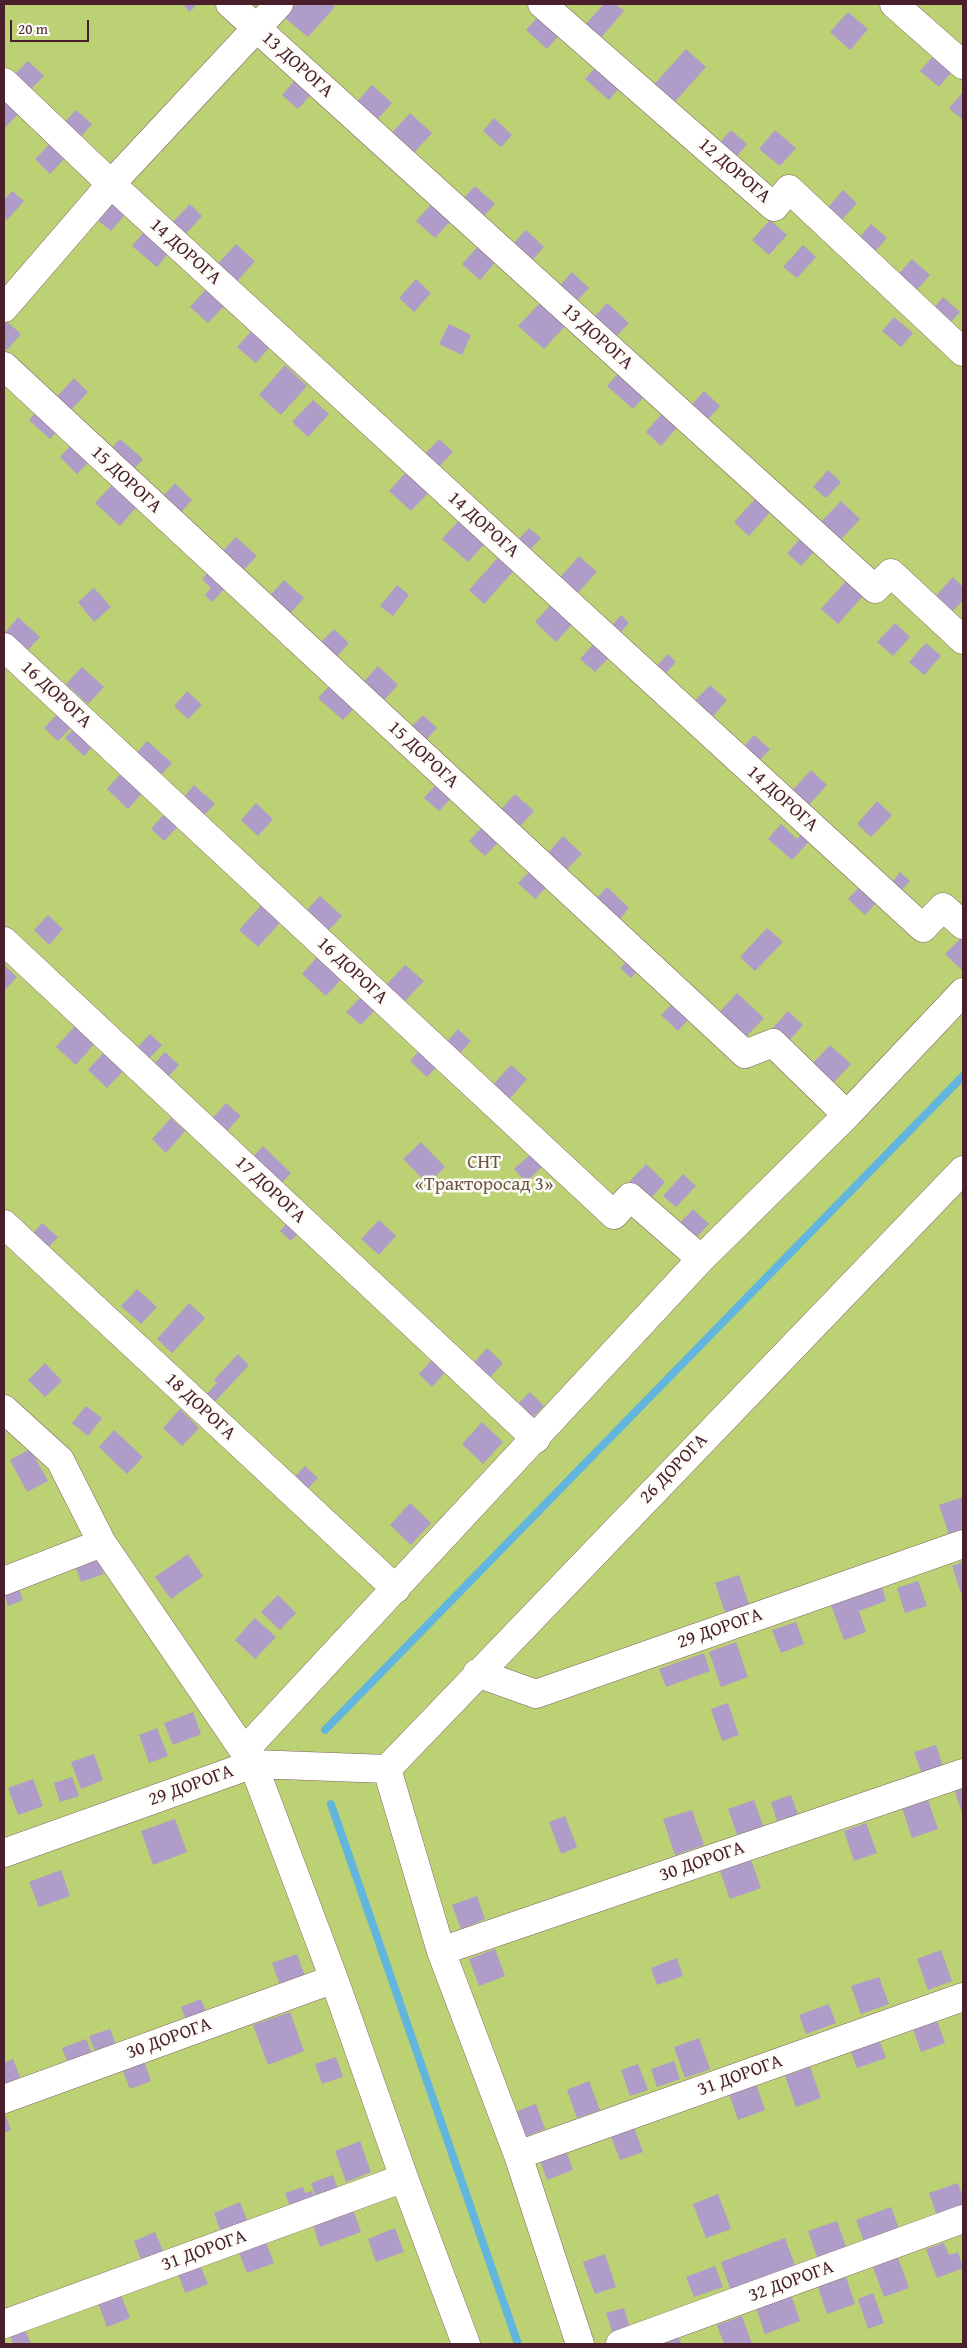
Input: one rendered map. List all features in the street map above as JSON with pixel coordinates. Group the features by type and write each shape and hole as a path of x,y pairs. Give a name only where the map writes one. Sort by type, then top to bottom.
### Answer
{"street":[{"name":"13 ДОРОГА","path":"230,4 875,589 891,573 963,640"},
{"path":"4,308 111,184 279,4"},
{"name":"12 ДОРОГА","path":"542,4 774,207 788,189 963,352"},
{"path":"894,4 963,65"},
{"name":"14 ДОРОГА","path":"4,82 111,184 924,928 943,907 963,925"},
{"name":"15 ДОРОГА","path":"4,366 745,1054 773,1043 847,1115"},
{"name":"16 ДОРОГА","path":"4,647 614,1215 630,1197 701,1259"},
{"name":"17 ДОРОГА","path":"4,941 536,1439"},
{"path":"248,1757 396,1589 701,1259 847,1115 963,992"},
{"name":"26 ДОРОГА","path":"387,1769 477,1673 963,1170"},
{"name":"18 ДОРОГА","path":"4,1224 396,1589"},
{"path":"4,1410 60,1460 102,1543 248,1757 334,1978 404,2178 466,2344"},
{"path":"4,1581 102,1543"},
{"name":"29 ДОРОГА","path":"477,1673 536,1694 963,1544"},
{"name":"29 ДОРОГА","path":"4,1853 248,1757 387,1769"},
{"path":"387,1769 441,1951 518,2155 580,2344"},
{"name":"30 ДОРОГА","path":"441,1951 963,1773"},
{"name":"30 ДОРОГА","path":"4,2099 334,1978"},
{"name":"31 ДОРОГА","path":"518,2155 963,1997"},
{"name":"31 ДОРОГА","path":"4,2324 404,2178"},
{"name":"32 ДОРОГА","path":"620,2344 963,2219"}],"green space":[{"name":"СНТ «Тракторосад 3»","path":"4,4 963,4 963,2344 4,2344"}],"building":[{"path":"182,4 197,4 190,12"},
{"path":"296,4 331,4 335,7 308,37 284,17"},
{"path":"604,4 616,4 624,11 599,40 584,26"},
{"path":"543,11 564,30 547,49 526,30"},
{"path":"848,12 868,29 850,50 830,32"},
{"path":"686,49 706,67 672,105 652,87"},
{"path":"936,53 955,68 939,87 920,71"},
{"path":"28,61 44,76 27,93 11,78"},
{"path":"601,61 625,81 609,100 585,79"},
{"path":"299,76 315,90 298,109 282,95"},
{"path":"372,85 392,103 375,122 355,104"},
{"path":"963,92 963,120 949,108"},
{"path":"4,101 18,114 4,129"},
{"path":"76,110 92,124 78,140 62,125"},
{"path":"410,113 432,133 412,155 390,135"},
{"path":"494,118 512,135 501,147 483,131"},
{"path":"731,130 747,144 733,161 716,147"},
{"path":"775,130 796,148 780,166 759,149"},
{"path":"51,143 66,157 50,174 35,159"},
{"path":"475,186 495,204 480,220 460,202"},
{"path":"843,190 857,203 839,223 825,211"},
{"path":"12,191 24,201 7,220 4,218 4,200"},
{"path":"115,195 130,209 111,231 95,218"},
{"path":"436,199 455,216 435,238 416,221"},
{"path":"190,204 202,216 184,236 171,224"},
{"path":"770,220 787,235 769,255 752,240"},
{"path":"871,224 887,238 872,255 856,241"},
{"path":"147,228 172,249 157,267 132,246"},
{"path":"526,230 544,247 530,263 511,246"},
{"path":"481,243 498,259 480,280 462,264"},
{"path":"236,244 255,261 233,286 214,268"},
{"path":"803,245 816,257 797,278 783,267"},
{"path":"912,259 930,275 915,292 897,276"},
{"path":"572,272 589,288 575,303 558,288"},
{"path":"416,279 431,293 414,312 399,298"},
{"path":"207,288 226,304 208,323 190,307"},
{"path":"943,297 960,312 947,326 931,311"},
{"path":"541,302 566,325 544,349 518,326"},
{"path":"607,303 629,323 610,343 588,324"},
{"path":"894,317 913,333 901,347 882,331"},
{"path":"6,321 21,334 7,350 4,348 4,324"},
{"path":"449,324 471,335 462,355 439,344"},
{"path":"256,326 274,342 256,363 237,347"},
{"path":"285,365 307,386 281,415 259,395"},
{"path":"623,368 649,391 633,409 607,386"},
{"path":"74,378 88,392 69,412 55,399"},
{"path":"704,391 720,406 703,425 686,411"},
{"path":"313,400 329,414 308,437 292,422"},
{"path":"40,408 60,428 50,439 29,420"},
{"path":"665,410 680,424 661,446 646,432"},
{"path":"120,439 143,459 130,473 108,452"},
{"path":"439,439 453,452 436,470 422,457"},
{"path":"75,441 93,458 77,474 60,457"},
{"path":"408,470 431,490 411,511 389,491"},
{"path":"828,470 841,482 826,498 813,487"},
{"path":"115,482 139,504 120,526 95,503"},
{"path":"175,483 192,500 174,520 157,503"},
{"path":"757,497 772,510 749,536 734,522"},
{"path":"841,501 860,519 836,545 816,527"},
{"path":"462,517 488,540 468,562 442,539"},
{"path":"529,528 541,538 529,551 517,541"},
{"path":"236,537 257,556 239,575 218,556"},
{"path":"802,537 816,549 801,566 787,553"},
{"path":"503,552 518,566 484,604 469,590"},
{"path":"579,556 597,572 573,598 556,582"},
{"path":"211,569 228,585 212,602 205,595 211,588 202,579"},
{"path":"953,577 963,587 963,600 950,614 933,599"},
{"path":"284,580 304,598 286,618 266,600"},
{"path":"847,580 864,595 838,624 821,609"},
{"path":"397,585 409,595 393,616 380,606"},
{"path":"94,588 111,607 94,622 78,602"},
{"path":"555,600 576,620 556,642 535,622"},
{"path":"621,615 629,623 617,636 609,629"},
{"path":"18,617 40,637 25,653 4,634"},
{"path":"895,623 910,637 893,656 877,642"},
{"path":"334,629 349,643 334,660 318,645"},
{"path":"596,641 611,655 595,672 580,659"},
{"path":"926,643 941,656 924,675 909,662"},
{"path":"668,654 676,662 662,677 654,669"},
{"path":"378,666 398,685 379,705 359,687"},
{"path":"82,667 104,687 88,704 66,684"},
{"path":"333,682 357,705 343,720 318,698"},
{"path":"710,685 727,700 708,722 690,706"},
{"path":"187,691 202,705 188,719 174,706"},
{"path":"60,711 74,724 58,741 44,728"},
{"path":"423,715 437,728 422,744 408,730"},
{"path":"78,724 97,741 84,756 65,738"},
{"path":"754,735 770,749 755,766 739,752"},
{"path":"147,741 172,763 158,778 134,756"},
{"path":"124,770 145,790 128,809 107,789"},
{"path":"811,770 827,785 807,807 791,792"},
{"path":"439,781 454,795 439,811 424,798"},
{"path":"194,785 215,804 202,817 182,799"},
{"path":"515,794 534,811 515,832 496,815"},
{"path":"877,801 892,815 871,837 857,824"},
{"path":"256,803 273,819 258,836 241,820"},
{"path":"167,811 181,823 164,841 151,829"},
{"path":"487,822 503,837 485,856 469,841"},
{"path":"781,824 797,839 804,831 812,838 792,860 768,839"},
{"path":"563,836 582,854 563,873 545,856"},
{"path":"534,867 551,882 535,899 518,883"},
{"path":"900,872 910,881 899,893 890,885"},
{"path":"864,882 881,897 865,915 848,899"},
{"path":"607,887 629,908 618,921 595,900"},
{"path":"320,896 342,916 327,932 305,912"},
{"path":"266,900 285,917 258,947 239,930"},
{"path":"48,915 63,929 49,945 34,930"},
{"path":"767,928 783,942 755,971 740,957"},
{"path":"963,936 963,971 945,954"},
{"path":"321,953 345,975 326,996 302,974"},
{"path":"631,957 641,966 631,978 620,968"},
{"path":"4,965 17,977 4,991"},
{"path":"405,965 424,981 402,1004 384,987"},
{"path":"737,993 764,1018 741,1042 715,1017"},
{"path":"364,994 378,1007 361,1025 346,1012"},
{"path":"677,999 693,1014 678,1031 661,1015"},
{"path":"788,1011 803,1025 786,1044 771,1030"},
{"path":"76,1025 95,1043 76,1065 56,1047"},
{"path":"458,1029 471,1041 457,1057 444,1045"},
{"path":"150,1034 162,1045 145,1063 133,1052"},
{"path":"830,1045 851,1064 833,1083 812,1064"},
{"path":"422,1048 439,1064 427,1077 410,1061"},
{"path":"107,1049 127,1067 107,1088 88,1070"},
{"path":"165,1052 179,1065 168,1077 154,1064"},
{"path":"511,1065 527,1079 504,1105 488,1090"},
{"path":"226,1103 241,1116 225,1133 211,1120"},
{"path":"171,1118 185,1131 166,1153 152,1139"},
{"path":"421,1142 445,1167 428,1184 403,1159"},
{"path":"263,1146 291,1173 278,1187 249,1161"},
{"path":"533,1152 545,1164 526,1182 514,1169"},
{"path":"646,1164 665,1182 649,1200 629,1182"},
{"path":"683,1174 696,1186 676,1207 663,1196"},
{"path":"693,1209 709,1224 692,1242 676,1227"},
{"path":"290,1220 301,1230 291,1241 280,1231"},
{"path":"379,1220 396,1236 379,1255 361,1239"},
{"path":"42,1223 58,1237 44,1252 29,1238"},
{"path":"137,1289 157,1307 141,1324 121,1306"},
{"path":"189,1303 205,1318 172,1353 157,1339"},
{"path":"487,1348 503,1363 485,1383 469,1368"},
{"path":"238,1354 249,1365 210,1407 202,1399 217,1383 214,1380"},
{"path":"436,1356 449,1368 432,1387 419,1374"},
{"path":"45,1363 62,1381 45,1397 28,1380"},
{"path":"530,1392 544,1406 528,1422 514,1408"},
{"path":"86,1406 102,1418 88,1436 72,1423"},
{"path":"180,1409 199,1428 182,1446 163,1428"},
{"path":"482,1422 503,1442 483,1464 462,1444"},
{"path":"114,1430 143,1457 127,1474 99,1447"},
{"path":"30,1449 48,1481 27,1492 10,1460"},
{"path":"305,1466 318,1478 303,1494 290,1482"},
{"path":"963,1497 963,1539 952,1543 939,1505"},
{"path":"410,1503 431,1523 411,1545 390,1525"},
{"path":"188,1554 203,1576 171,1599 155,1577"},
{"path":"97,1556 104,1574 81,1582 75,1565"},
{"path":"963,1562 963,1592 961,1593 952,1566"},
{"path":"739,1575 750,1607 726,1615 715,1583"},
{"path":"918,1581 927,1606 905,1613 897,1588"},
{"path":"18,1586 23,1600 8,1606 4,1591"},
{"path":"882,1587 886,1601 859,1611 866,1632 844,1640 831,1605"},
{"path":"278,1595 296,1613 280,1630 261,1612"},
{"path":"255,1618 276,1637 255,1659 235,1640"},
{"path":"796,1622 804,1644 781,1653 772,1630"},
{"path":"736,1642 748,1677 721,1687 709,1652"},
{"path":"704,1653 710,1671 666,1687 659,1669"},
{"path":"728,1703 739,1735 722,1741 711,1709"},
{"path":"193,1712 201,1734 173,1745 164,1723"},
{"path":"157,1728 168,1756 149,1763 139,1735"},
{"path":"936,1745 943,1767 922,1774 914,1752"},
{"path":"94,1754 103,1780 81,1789 71,1762"},
{"path":"72,1777 79,1796 60,1802 54,1783"},
{"path":"33,1779 43,1806 18,1815 8,1788"},
{"path":"963,1786 963,1816 954,1789"},
{"path":"791,1795 798,1814 777,1821 771,1802"},
{"path":"754,1800 764,1828 738,1837 728,1809"},
{"path":"928,1800 938,1829 912,1838 902,1808"},
{"path":"692,1810 704,1845 675,1855 663,1819"},
{"path":"565,1816 577,1847 561,1854 549,1822"},
{"path":"175,1819 187,1852 153,1865 141,1831"},
{"path":"866,1823 877,1853 854,1861 844,1831"},
{"path":"751,1860 761,1888 730,1899 720,1871"},
{"path":"61,1870 70,1896 39,1907 29,1882"},
{"path":"477,1896 485,1919 461,1929 452,1905"},
{"path":"495,1949 505,1976 479,1986 469,1959"},
{"path":"941,1950 952,1981 928,1990 917,1959"},
{"path":"297,1954 307,1982 282,1991 272,1963"},
{"path":"677,1958 683,1976 657,1985 651,1968"},
{"path":"879,1977 889,2004 861,2014 851,1986"},
{"path":"201,1999 209,2019 188,2026 181,2007"},
{"path":"829,2004 836,2023 806,2034 799,2015"},
{"path":"290,2012 304,2051 268,2065 253,2025"},
{"path":"936,2018 945,2043 921,2052 912,2026"},
{"path":"110,2029 117,2048 97,2056 89,2036"},
{"path":"877,2034 886,2058 857,2068 848,2044"},
{"path":"699,2038 710,2069 685,2078 674,2047"},
{"path":"86,2039 93,2057 69,2066 62,2048"},
{"path":"336,2057 343,2077 322,2084 315,2064"},
{"path":"143,2058 151,2081 130,2089 121,2066"},
{"path":"13,2059 21,2080 4,2086 4,2063"},
{"path":"674,2061 680,2079 657,2087 651,2069"},
{"path":"638,2064 648,2090 630,2096 621,2070"},
{"path":"810,2067 821,2098 796,2107 785,2076"},
{"path":"589,2081 600,2110 577,2118 567,2090"},
{"path":"755,2081 765,2110 738,2120 728,2091"},
{"path":"536,2104 545,2129 521,2138 512,2113"},
{"path":"4,2112 11,2130 4,2133"},
{"path":"633,2125 643,2152 620,2160 610,2134"},
{"path":"360,2141 371,2172 346,2182 335,2151"},
{"path":"565,2148 573,2170 547,2180 539,2157"},
{"path":"333,2175 339,2192 317,2201 311,2183"},
{"path":"958,2183 963,2198 963,2207 937,2216 929,2193"},
{"path":"303,2187 305,2193 312,2191 316,2203 292,2212 285,2193"},
{"path":"718,2194 731,2229 706,2238 693,2204"},
{"path":"240,2202 249,2225 222,2235 214,2213"},
{"path":"352,2207 361,2232 320,2247 312,2222"},
{"path":"891,2207 899,2229 864,2241 856,2220"},
{"path":"837,2221 848,2252 819,2262 808,2231"},
{"path":"395,2228 404,2252 376,2262 368,2239"},
{"path":"155,2232 165,2256 143,2265 134,2241"},
{"path":"785,2238 796,2268 731,2291 721,2262"},
{"path":"265,2240 274,2263 247,2273 238,2250"},
{"path":"944,2243 949,2255 958,2252 963,2268 937,2278 926,2249"},
{"path":"605,2254 616,2287 595,2294 583,2262"},
{"path":"898,2258 909,2288 884,2297 873,2267"},
{"path":"199,2263 208,2284 185,2293 177,2271"},
{"path":"715,2266 723,2287 694,2297 686,2277"},
{"path":"846,2277 855,2304 827,2314 818,2287"},
{"path":"119,2290 130,2318 107,2327 96,2298"},
{"path":"873,2293 884,2323 868,2329 858,2299"},
{"path":"791,2295 800,2321 765,2334 756,2308"},
{"path":"624,2308 630,2328 613,2334 606,2313"},
{"path":"742,2316 752,2344 724,2344 717,2325"},
{"path":"24,2327 31,2344 13,2344 9,2332"},
{"path":"678,2337 681,2344 658,2344"}],"waterway":[{"path":"325,1730 963,1076"},
{"path":"331,1804 518,2344"}]}
